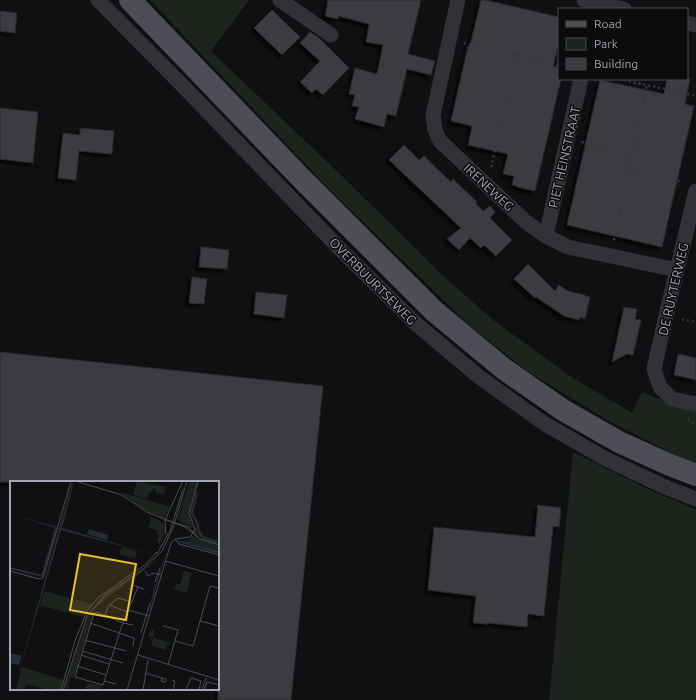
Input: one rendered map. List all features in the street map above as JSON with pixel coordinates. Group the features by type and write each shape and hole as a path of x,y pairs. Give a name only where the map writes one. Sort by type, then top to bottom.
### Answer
{"main road":[{"name":"OVERBUURTSEWEG","path":"130,0 302,179 434,311 504,369 564,410 619,442 696,475"}],"street":[{"name":"OVERBUURTSEWEG","path":"98,0 342,251 414,322 478,376 545,424 606,459 665,487 696,499"},
{"path":"280,0 331,34"},
{"name":"IRENEWEG","path":"458,0 433,115 435,130 440,142 487,184 526,222 546,236 568,247 677,270"},
{"path":"584,0 598,6 615,8"},
{"name":"PIET HEINSTRAAT","path":"546,236 581,80"},
{"name":"DE RUYTERWEG","path":"692,187 677,270 654,369 660,387 672,399 696,404"}],"path":[{"path":"449,40 517,54 558,65"},
{"path":"487,184 517,54"},
{"path":"623,80 696,96"},
{"path":"611,257 647,85"},
{"path":"567,138 632,155"},
{"path":"629,170 692,187"}],"green space":[{"path":"150,0 249,0 211,51 346,180 439,272 493,320 573,378 632,413 642,392 656,398 696,408 696,464 687,461 609,421 527,371 470,326 327,187"},
{"path":"573,452 652,491 696,509 696,700 549,700"}],"building":[{"path":"328,0 421,0 408,54 435,61 431,75 407,69 396,116 387,114 384,127 355,119 359,107 352,106 355,95 349,94 355,68 377,74 383,45 366,42 369,24 338,16 338,19 325,16"},
{"path":"481,0 558,17 558,46 553,66 558,67 558,80 561,80 535,191 512,185 514,176 503,174 508,154 468,145 472,126 451,121 468,46 470,46"},
{"path":"272,10 300,37 282,55 254,28"},
{"path":"0,11 17,13 15,33 0,31"},
{"path":"310,32 319,38 349,68 323,95 316,89 312,93 300,82 320,61 300,43"},
{"path":"690,79 685,104 694,106 662,247 567,225 600,80 664,94 667,80"},
{"path":"0,108 38,112 33,163 0,159"},
{"path":"80,128 114,131 112,154 79,151 76,180 58,178 63,133 80,135"},
{"path":"404,145 419,160 424,156 451,182 453,179 477,202 475,203 483,211 490,206 495,212 490,218 512,240 496,256 484,245 481,248 470,238 459,250 447,239 461,228 389,160"},
{"path":"201,247 229,250 227,269 199,267"},
{"path":"528,264 555,291 559,285 568,291 590,297 585,319 580,317 579,320 564,316 536,297 535,298 514,279"},
{"path":"192,277 207,279 204,304 189,303"},
{"path":"256,292 287,295 284,318 254,314"},
{"path":"624,307 637,309 635,319 641,320 633,355 627,354 612,362"},
{"path":"0,352 323,386 291,700 218,700 219,481 0,482"},
{"path":"678,354 696,358 696,380 674,375"},
{"path":"538,505 561,508 559,527 553,526 544,616 528,614 527,627 473,623 476,596 428,590 434,527 535,537"}]}
